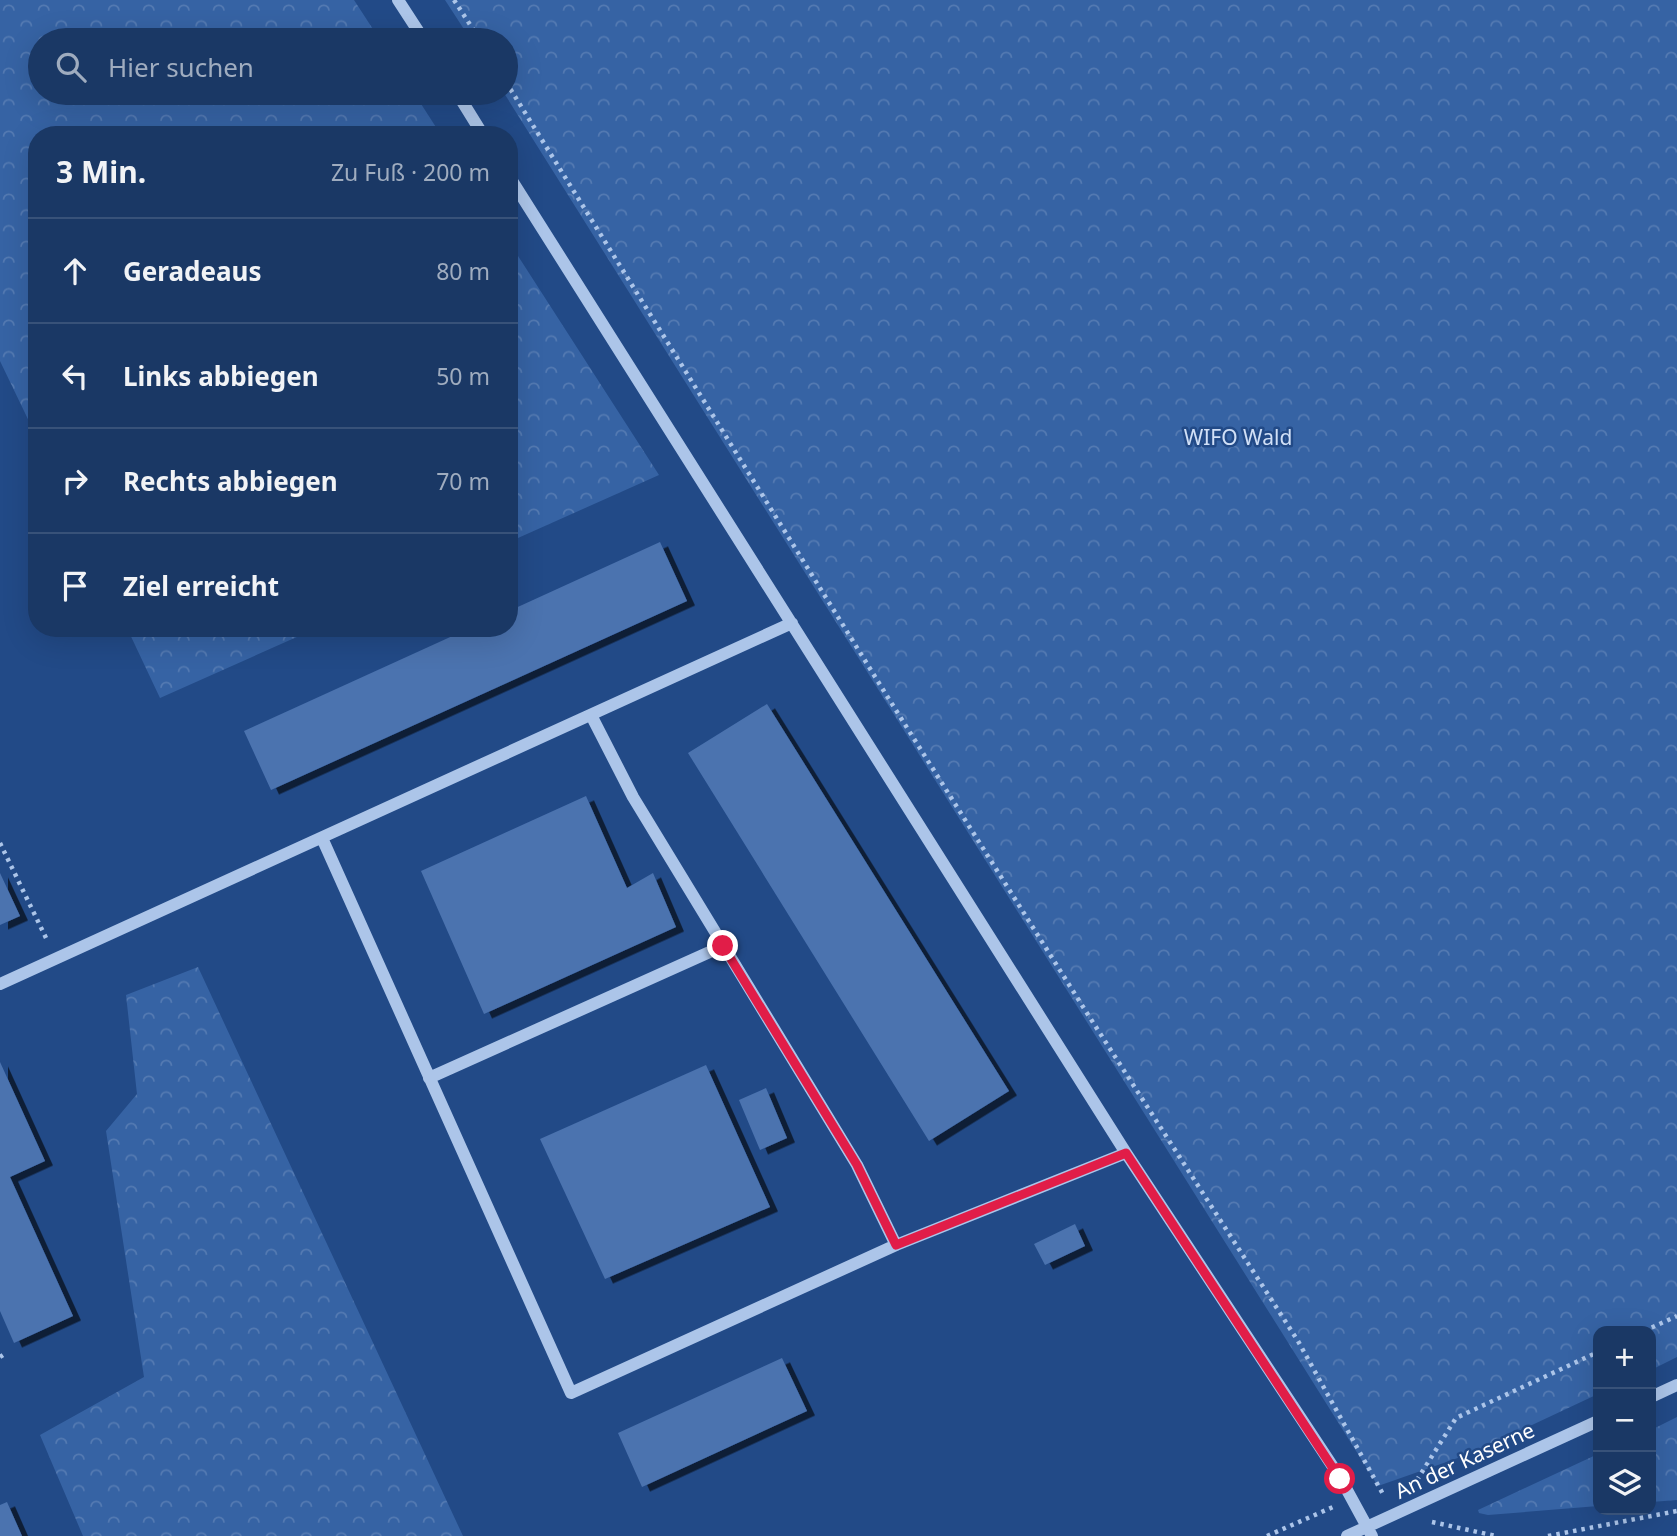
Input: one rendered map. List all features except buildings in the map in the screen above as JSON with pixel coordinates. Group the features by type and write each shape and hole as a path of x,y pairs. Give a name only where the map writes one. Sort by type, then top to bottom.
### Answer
{"street":[{"path":"398,0 416,28"},
{"path":"464,105 477,126"},
{"path":"518,190 1126,1153 1353,1498 1370,1532"},
{"path":"0,985 792,623"},
{"path":"591,715 633,797 857,1165 896,1245"},
{"path":"322,838 571,1393 896,1245 1126,1153"},
{"path":"429,1078 723,946"},
{"path":"1656,1395 1677,1385"},
{"name":"An der Kaserne","path":"1347,1536 1370,1532 1395,1514 1593,1424"}],"path":[{"path":"454,0 472,28"},
{"path":"518,101 894,708 1298,1341 1395,1514 1496,1536"},
{"path":"0,843 56,959"},
{"path":"1655,1326 1677,1316"},
{"path":"1416,1482 1456,1418 1593,1354"},
{"path":"1267,1536 1378,1486"},
{"path":"1549,1536 1677,1511"}],"green space":[{"path":"0,0 354,0 372,28 28,28 28,105 422,105 435,126 28,126 28,419 0,361"},
{"name":"WIFO Wald","path":"445,0 1677,0 1677,1357 1656,1368 1656,1326 1593,1326 1593,1396 1472,1453 1378,1486 512,105 518,105 518,28 463,28"},
{"path":"518,256 659,475 518,538"},
{"path":"131,637 297,637 160,698"},
{"path":"198,967 463,1536 83,1536 40,1435 144,1377 106,1131 137,1094 126,995"},
{"path":"1677,1417 1677,1500 1656,1502 1656,1428"},
{"path":"1593,1456 1593,1506 1488,1515 1479,1513 1478,1510"}],"route":[{"path":"723,946 857,1165 896,1245 1126,1153 1340,1479"}]}
